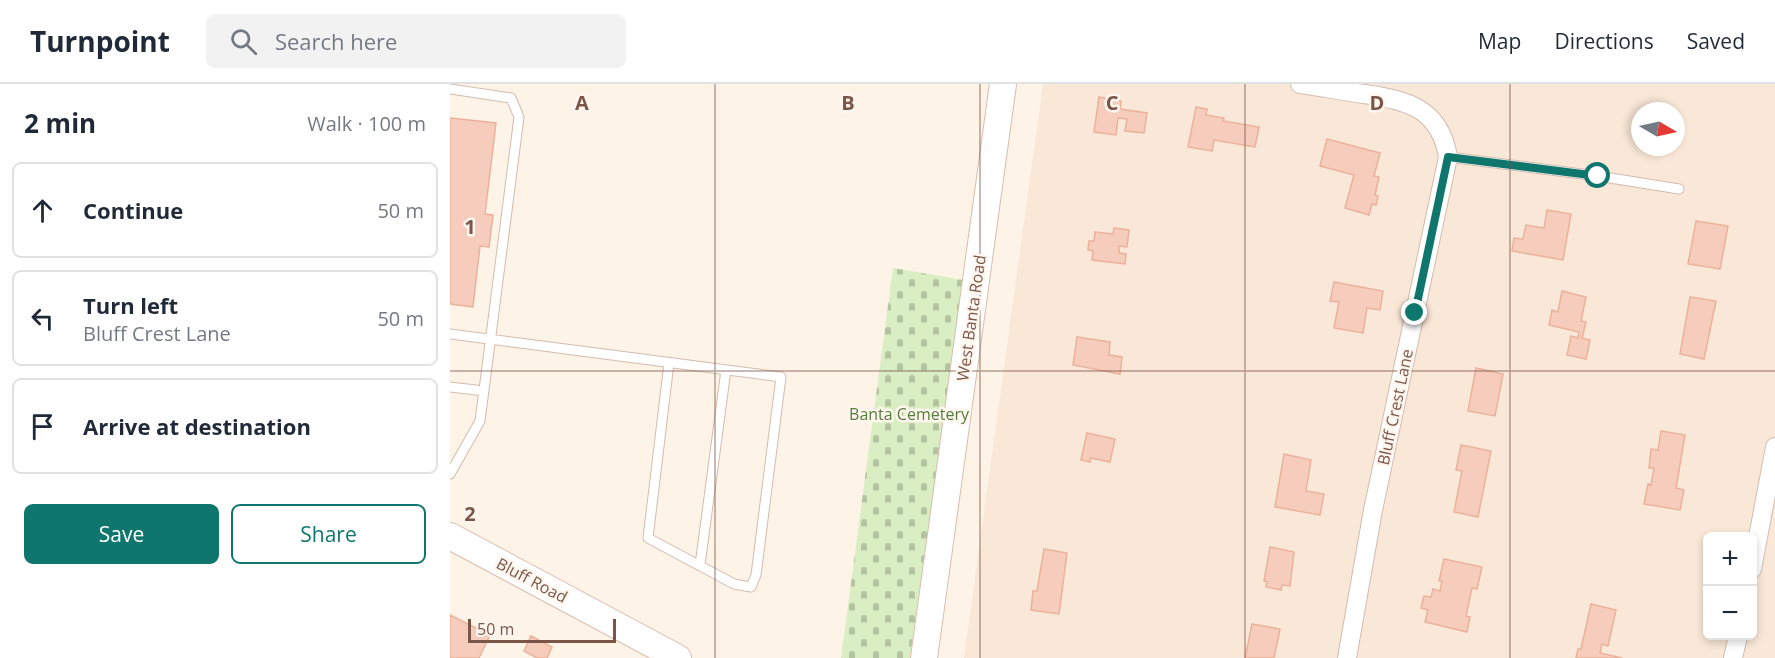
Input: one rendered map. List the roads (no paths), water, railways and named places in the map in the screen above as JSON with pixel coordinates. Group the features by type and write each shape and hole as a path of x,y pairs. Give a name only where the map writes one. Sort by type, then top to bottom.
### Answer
{"street":[{"name":"West Banta Road","path":"924,658 1004,84"},
{"path":"1300,84 1393,98 1412,104 1434,122 1443,139 1448,157"},
{"name":"Bluff Crest Lane","path":"1347,658 1373,510 1448,157"},
{"path":"1757,542 1775,447"},
{"name":"Bluff Road","path":"450,536 678,658"},
{"path":"1733,658 1737,640"}],"lane":[{"path":"450,89 511,98 519,117 480,421 450,474"},
{"path":"1448,157 1679,189"},
{"path":"450,334 726,370 781,378 756,575 751,587 735,584 648,538 669,363"},
{"path":"700,565 726,370"},
{"path":"450,387 484,391"}],"park label":[{"name":"Banta Cemetery","path":"909,414"}]}
